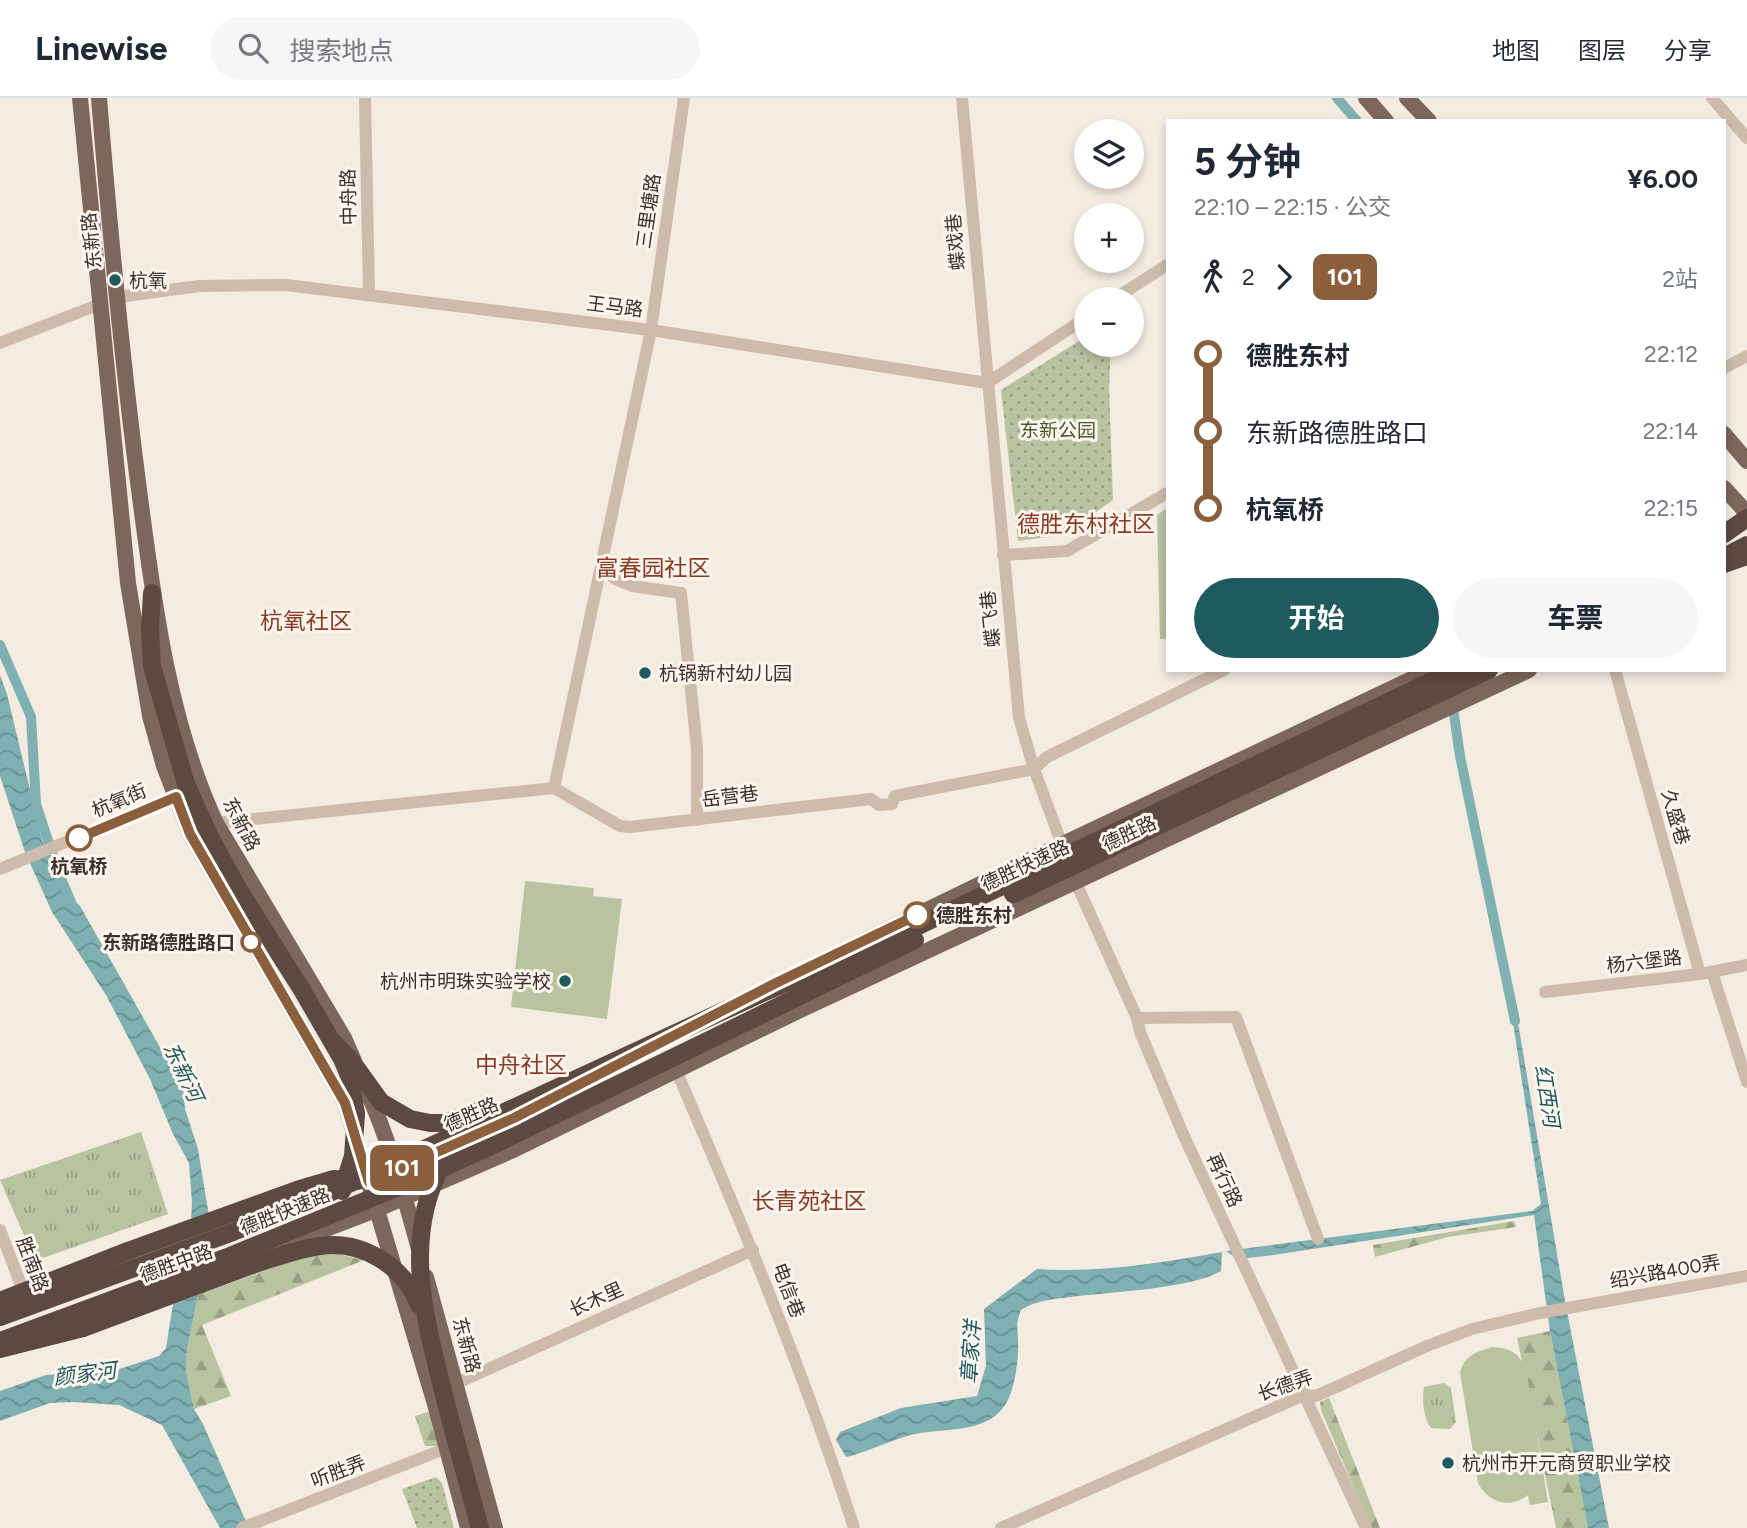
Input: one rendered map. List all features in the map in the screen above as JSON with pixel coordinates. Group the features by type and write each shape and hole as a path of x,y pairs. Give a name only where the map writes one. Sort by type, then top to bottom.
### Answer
{"highway":[{"path":"1726,532 1747,518"},
{"path":"1726,540 1747,530"},
{"path":"1726,556 1747,545"},
{"path":"1726,565 1747,556"},
{"path":"152,593 152,666 186,784 210,837 239,890 332,1041 350,1078 354,1093 356,1133 342,1192 329,1210 295,1238 252,1265"},
{"name":"德胜快速路","path":"0,1317 327,1194 758,995 910,930 1451,672"},
{"name":"德胜快速路","path":"0,1341 225,1258 456,1162 819,985 1485,672"},
{"path":"332,1041 350,1059 381,1102 411,1119 430,1123 455,1122 499,1102 510,1100 723,1001 758,995"},
{"path":"480,1528 427,1324 419,1268 421,1230 428,1197 441,1166 457,1146 510,1100"},
{"path":"0,1301 128,1251 298,1190 334,1179 369,1182"},
{"path":"0,1350 83,1328 252,1265 321,1246 354,1247 373,1254 402,1276 416,1298 427,1324"}],"main road":[{"name":"东新路","path":"80,98 128,583 150,716 190,834 345,1103 378,1209 468,1528"},
{"name":"东新路","path":"99,98 133,446 152,593 174,701 203,796 216,824 344,1038 380,1119 405,1196 495,1528"},
{"path":"1366,98 1384,119"},
{"path":"1407,98 1427,119"},
{"path":"1726,436 1747,461"},
{"path":"1726,491 1747,518"},
{"name":"德胜路","path":"396,1170 514,1118 778,982 1427,672"},
{"name":"德胜路","path":"405,1196 511,1151 1074,881 1525,672"},
{"name":"德胜中路","path":"0,1323 307,1209 396,1170"},
{"name":"德胜中路","path":"0,1350 203,1276 378,1209 405,1196"}],"street":[{"name":"中舟路","path":"365,98 369,294"},
{"name":"三里塘路","path":"554,788 651,330 684,98"},
{"name":"蝶戏巷","path":"962,98 986,383"},
{"path":"1712,98 1747,138"},
{"path":"1133,287 1166,266"},
{"name":"王马路","path":"118,297 199,286 263,283 651,330 986,383"},
{"path":"0,343 100,304"},
{"path":"986,383 1074,325"},
{"path":"1726,367 1747,356"},
{"name":"蝶飞巷","path":"986,383 1019,718 1034,769 1063,844"},
{"path":"1003,555 1067,551 1166,494"},
{"path":"601,566 615,579 632,586 681,593 697,749 697,820"},
{"name":"岳营巷","path":"554,788 620,826 697,820 871,799 879,806 892,804 895,796 1034,769 1047,757 1220,672"},
{"name":"久盛巷","path":"1616,672 1706,973 1747,1082"},
{"path":"216,824 554,788"},
{"name":"杭氧街","path":"0,869 176,797"},
{"name":"再行路","path":"1063,844 1074,881 1137,1018 1140,1032 1183,1135 1366,1528"},
{"name":"杨六堡路","path":"1545,992 1706,973 1747,965"},
{"path":"1137,1018 1236,1017 1318,1238"},
{"name":"电信巷","path":"676,1070 753,1250 811,1399 854,1528"},
{"name":"胜南路","path":"0,1230 31,1312"},
{"name":"长木里","path":"455,1384 753,1250"},
{"name":"绍兴路400弄","path":"1590,1305 1747,1276"},
{"name":"长德弄","path":"1001,1528 1304,1395 1316,1396 1427,1346 1472,1329 1540,1313 1590,1305"},
{"name":"听胜弄","path":"242,1528 447,1448"}],"green space":[{"name":"东新公园","path":"1074,344 1074,357 1110,357 1113,500 1063,535 1018,541 1001,390"},
{"path":"1166,509 1166,639 1160,639 1157,515"},
{"path":"525,881 594,888 593,896 622,899 607,1019 511,1007"},
{"path":"141,1132 168,1214 37,1260 0,1180"},
{"path":"1514,1221 1516,1227 1448,1237 1375,1257 1373,1245"},
{"path":"338,1254 364,1260 202,1325 231,1396 194,1409 186,1371 186,1355 198,1295 302,1257"},
{"path":"1550,1331 1588,1528 1556,1528 1517,1338"},
{"path":"1492,1347 1513,1352 1526,1369 1548,1502 1530,1505 1528,1495 1514,1502 1500,1502 1487,1495 1478,1483 1460,1372 1468,1358"},
{"path":"1444,1383 1451,1388 1456,1422 1450,1429 1431,1428 1424,1409 1424,1387"},
{"path":"1329,1398 1380,1528 1371,1528 1321,1410 1320,1402"},
{"path":"431,1411 440,1446 425,1446 415,1416"},
{"path":"436,1477 442,1483 454,1528 417,1528 402,1489"}],"water":[{"path":"0,675 42,840 59,885 80,906 183,1088 185,1109 198,1149 209,1216 191,1222 189,1163 173,1134 150,1079 106,995 52,912 25,852 0,776"},
{"path":"1515,1005 1565,1301 1609,1528 1588,1528 1550,1331 1534,1215 1266,1256 1237,1259 1226,1251 1532,1211 1541,1204 1511,1010"},
{"path":"1222,1252 1221,1271 1192,1282 1049,1300 1021,1310 1017,1323 1017,1365 1012,1389 1005,1405 995,1416 983,1423 907,1436 846,1457 836,1440 840,1432 901,1408 977,1396 986,1366 984,1309 1037,1269 1107,1268"},
{"name":"颜家河","path":"198,1295 186,1355 186,1371 194,1409 251,1528 220,1528 162,1425 119,1405 50,1403 0,1421 0,1391 46,1375 89,1372 104,1374 159,1356 166,1348 173,1304"}],"waterway":[{"name":"红西河","path":"1337,98 1355,119"},
{"name":"东新河","path":"0,645 31,717 36,804 71,902"},
{"name":"红西河","path":"1452,701 1460,756 1515,1021"}],"bus line":[{"name":"101","path":"79,838 176,797 190,834 345,1103 369,1182 514,1118 778,982 917,915"}],"place":[{"name":"杭氧","path":"115,280"},
{"name":"杭锅新村幼儿园","path":"645,673"},
{"name":"杭氧桥","path":"79,838"},
{"name":"德胜东村","path":"917,915"},
{"name":"东新路德胜路口","path":"251,942"},
{"name":"杭州市明珠实验学校","path":"565,981"},
{"name":"杭州市开元商贸职业学校","path":"1448,1463"}],"district":[{"name":"德胜东村社区","path":"1086,524"},
{"name":"富春园社区","path":"653,568"},
{"name":"杭氧社区","path":"306,621"},
{"name":"中舟社区","path":"521,1065"},
{"name":"长青苑社区","path":"809,1201"}],"water label":[{"name":"章家洋","path":"971,1352"}]}
